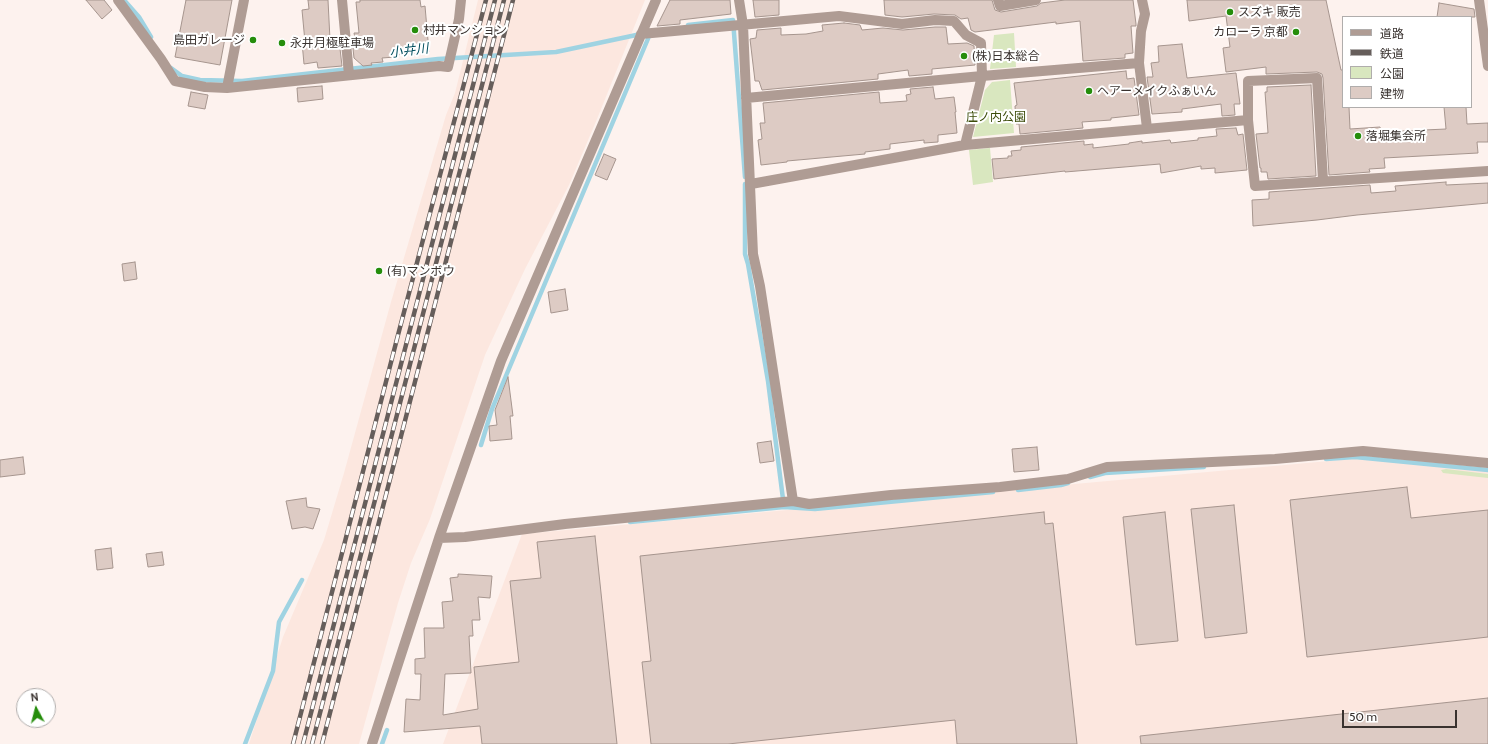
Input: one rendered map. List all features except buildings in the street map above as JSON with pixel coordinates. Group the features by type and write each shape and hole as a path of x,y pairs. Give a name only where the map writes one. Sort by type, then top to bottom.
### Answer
{"street":[{"path":"118,0 162,59 175,81 205,88 227,88 439,66 448,67 459,19 461,0"},
{"path":"227,88 244,0"},
{"path":"342,0 349,75"},
{"path":"372,744 439,538 500,361 656,0"},
{"path":"739,0 743,25 753,254 760,286 793,501"},
{"path":"998,0 1000,6 1036,0"},
{"path":"1142,0 1145,14 1141,31 1139,63 1147,128"},
{"path":"1479,0 1488,66"},
{"path":"641,34 839,16 902,24 935,20 954,21 966,35 981,43 982,76 965,145"},
{"path":"746,98 1139,63"},
{"path":"1323,180 1317,78 1248,80 1248,120 1255,186 1323,180 1488,171"},
{"path":"751,184 965,145 1248,120"},
{"path":"439,538 465,537 565,524 793,501 809,504 891,495 1000,487 1068,479 1107,467 1275,459 1363,451 1488,463"}],"shaded area":[{"path":"478,0 645,0 569,185 525,269 485,355 430,519 411,563 398,603 359,744 249,744 283,637 324,540 391,302 446,115 455,93"},
{"path":"1362,458 1488,471 1488,744 443,744 522,534"}],"green space":[{"path":"1014,33 1016,67 990,69 994,35"},
{"name":"庄ノ内公園","path":"1010,80 1014,133 973,137 985,90 992,82"},
{"name":"庄ノ内公園","path":"990,148 993,182 973,185 969,150"},
{"path":"1446,469 1488,474 1488,478 1443,473 1441,470"}],"waterway":[{"name":"小井川","path":"124,0 139,17 151,37"},
{"path":"688,25 733,20 745,177"},
{"name":"小井川","path":"171,68 182,76 200,80 242,81 438,59 556,52 641,34"},
{"path":"481,445 492,409 650,34"},
{"path":"745,184 745,254 768,381 784,507"},
{"path":"1326,459 1355,457 1488,470"},
{"path":"1090,477 1105,473 1204,467"},
{"path":"1018,490 1068,483"},
{"path":"630,522 784,507 815,509 993,492"},
{"path":"245,744 273,671 279,622 302,580"},
{"path":"382,744 387,730"}],"railway":[{"path":"293,744 486,0"},
{"path":"303,744 495,0"},
{"path":"312,744 504,0"},
{"path":"322,744 513,0"}],"place":[{"name":"スズキ 販売","path":"1230,12"},
{"name":"村井マンション","path":"415,30"},
{"name":"カローラ 京都","path":"1296,32"},
{"name":"島田ガレージ","path":"253,40"},
{"name":"永井月極駐車場","path":"282,43"},
{"name":"(株)日本総合","path":"964,56"},
{"name":"ヘアーメイクふぁいん","path":"1089,91"},
{"name":"落堀集会所","path":"1358,136"},
{"name":"(有)マンボウ","path":"379,271"}]}
